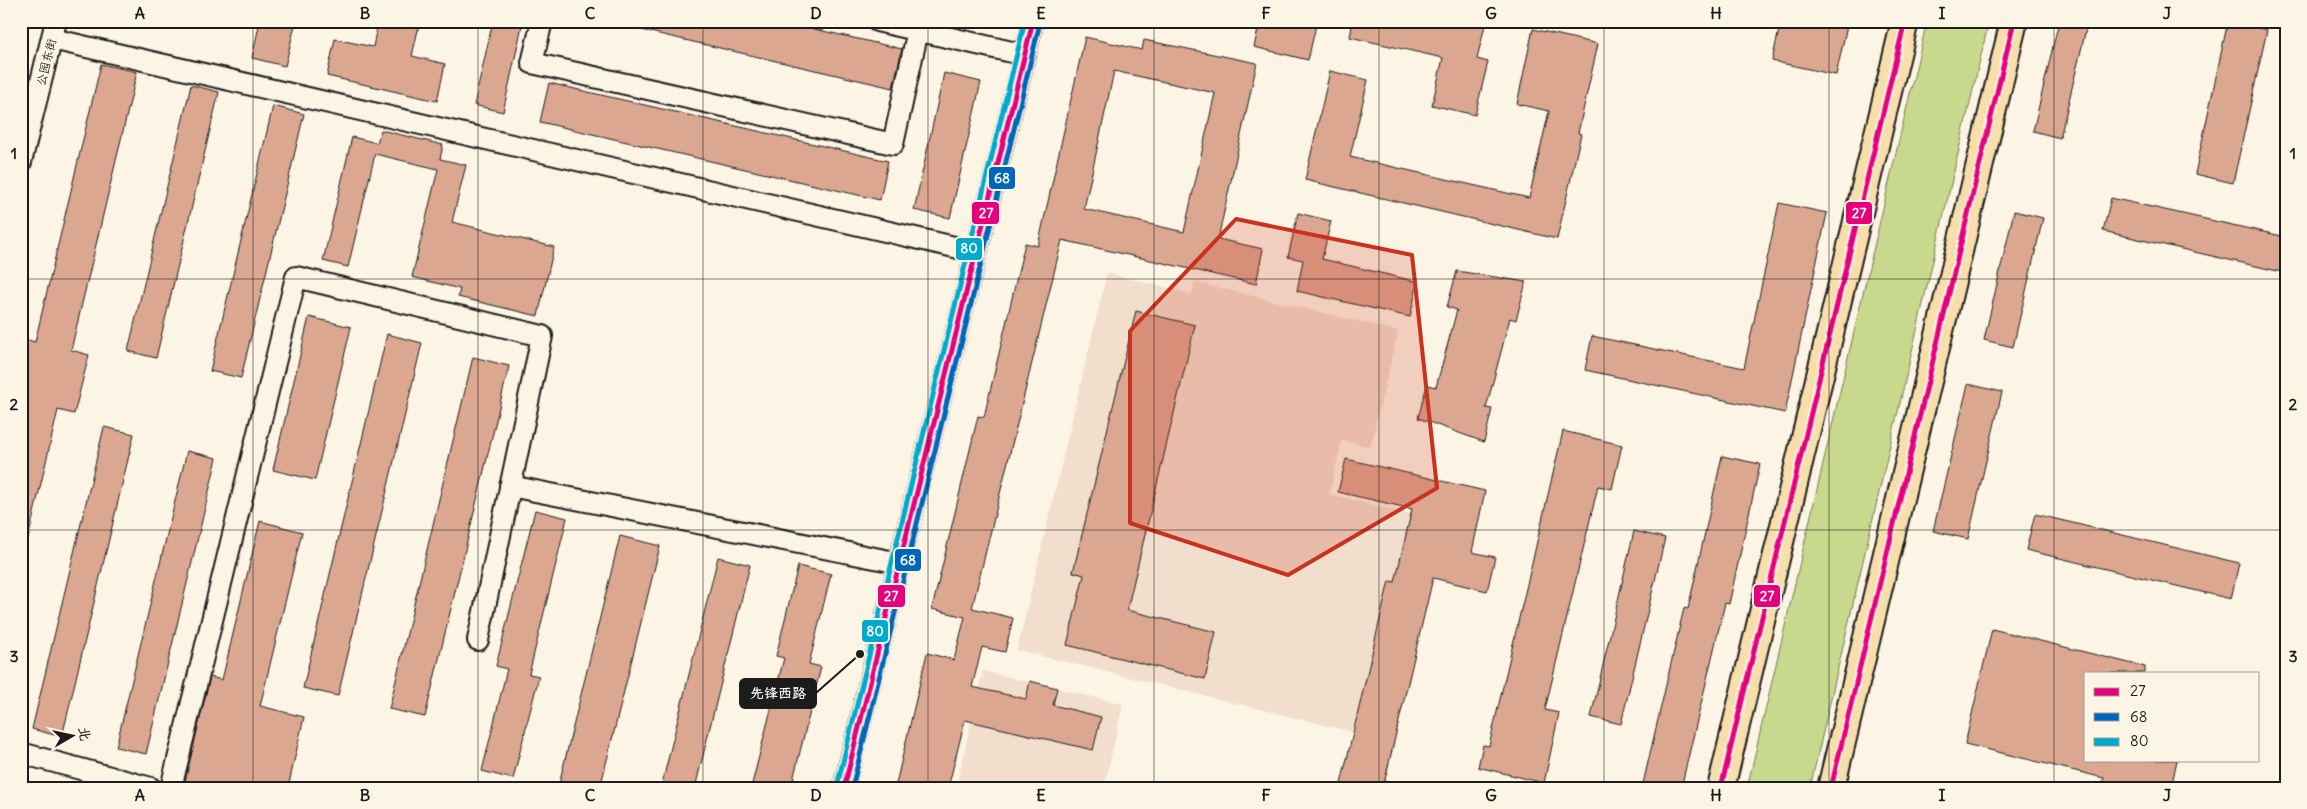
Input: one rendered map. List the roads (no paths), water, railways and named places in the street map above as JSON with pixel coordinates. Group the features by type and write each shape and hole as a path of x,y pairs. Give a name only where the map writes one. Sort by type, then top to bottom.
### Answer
{"main road":[{"path":"1721,788 1905,21"},
{"path":"1831,788 2014,21"}],"street":[{"path":"542,21 532,63 892,144 919,26"},
{"path":"877,21 919,26 1025,54"},
{"path":"844,788 1033,21"},
{"path":"54,30 976,252"},
{"name":"公园东街","path":"21,162 54,30"},
{"path":"171,788 296,277 542,336 478,640"},
{"path":"510,486 900,563"},
{"path":"21,754 151,788"}],"place":[{"name":"先锋西路","path":"860,654"}]}
